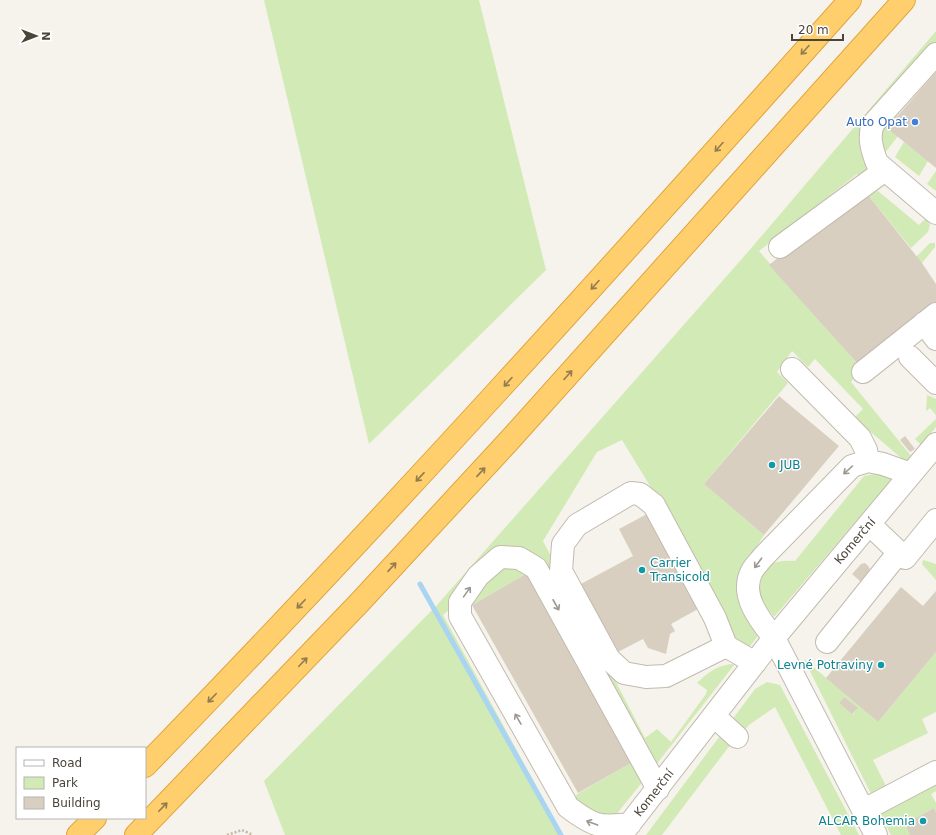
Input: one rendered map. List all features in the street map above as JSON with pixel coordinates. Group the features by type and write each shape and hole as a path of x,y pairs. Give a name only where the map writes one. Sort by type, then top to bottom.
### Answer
{"highway":[{"path":"146,765 334,570 476,417 850,0"},
{"path":"136,835 355,608 507,443 904,0"},
{"path":"78,835 94,819"}],"street":[{"path":"936,54 873,124 870,133 873,152 877,164 936,213"},
{"path":"780,247 886,170"},
{"path":"863,372 932,325"},
{"path":"910,357 934,377"},
{"path":"792,369 860,438 866,450 868,461"},
{"name":"Komerční","path":"626,830 774,638 936,444"},
{"path":"876,835 774,638 756,612 748,597 748,584 752,572 763,556 852,466 868,461 883,464 911,474"},
{"path":"726,646 666,676 646,677 624,674 609,659 561,571 563,544 577,525 631,493 640,494 654,505 715,618 726,646 755,663"},
{"path":"869,524 905,558 936,520"},
{"path":"827,642 899,552"},
{"path":"626,830 587,822 568,807 460,616 460,602 478,576 500,557 519,558 536,568 658,789"},
{"path":"714,716 737,737"},
{"path":"864,810 936,772"}],"path":[{"path":"227,835 242,830 253,835"}],"green space":[{"path":"264,0 479,0 546,270 369,444"},
{"path":"936,31 936,43 871,118 870,172 864,181 857,174 759,251 859,365 858,373 851,382 912,457 907,463 859,422 855,417 863,409 815,359 808,367 792,351 777,372 788,383 704,484 764,535 743,568 761,632 747,650 736,641 653,491 622,440 597,452 543,541 645,738 657,729 671,742 706,694 707,690 697,683 714,669 724,665 735,664 652,770 522,549 443,615 563,835 285,835 264,781 437,605 747,253"},
{"path":"890,111 898,117 898,136 881,158 878,125"},
{"path":"904,142 928,161 919,176 895,157"},
{"path":"936,171 936,191 927,184"},
{"path":"878,191 919,225 926,218 930,225 928,232 911,248 868,195"},
{"path":"930,243 935,243 935,247 922,263 916,257"},
{"path":"927,395 936,399 936,415 930,408 926,411"},
{"path":"936,419 936,427 921,445 915,439"},
{"path":"881,473 894,477 774,617 758,597 761,580 766,568 770,564 777,562 795,561 864,476"},
{"path":"923,560 936,564 936,580 922,564"},
{"path":"502,567 518,568 526,574 472,605 471,599 486,577"},
{"path":"936,652 936,712 922,719 928,733 873,760 887,788 871,794 804,659 878,722","holes":["844,697 857,708 853,714 839,703"]},
{"path":"767,682 780,685 859,835 841,835 775,707 749,725 727,749 662,835 646,835 755,689"},
{"path":"633,762 644,780 611,821 572,799 579,793"},
{"path":"936,783 936,791 931,794 936,803 936,812 934,808 905,824 910,835 891,835 880,814"}],"building":[{"name":"Auto Opat","path":"936,72 936,168 887,128"},
{"path":"859,193 868,195 922,263 936,284 936,302 859,365 769,265"},
{"name":"JUB","path":"779,396 839,446 764,535 704,484"},
{"path":"905,436 915,449 910,452 900,440"},
{"name":"Carrier Transicold","path":"647,514 698,609 671,624 675,631 670,634 666,654 648,648 643,639 616,653 579,585 633,556 619,529"},
{"path":"865,563 869,567 870,571 861,582 852,574 861,564"},
{"path":"526,574 633,762 578,793 472,605"},
{"name":"Levné Potraviny","path":"901,587 923,606 936,591 936,652 878,722 826,678"},
{"path":"844,697 858,708 852,714 839,703"},
{"name":"ALCAR Bohemia","path":"934,808 936,812 936,835 910,835 905,824"}],"waterway":[{"path":"420,584 561,835"}],"place":[{"name":"Auto Opat","path":"915,122"},
{"name":"JUB","path":"772,465"},
{"name":"Carrier Transicold","path":"642,570"},
{"name":"Levné Potraviny","path":"881,665"},
{"name":"ALCAR Bohemia","path":"923,821"}]}
